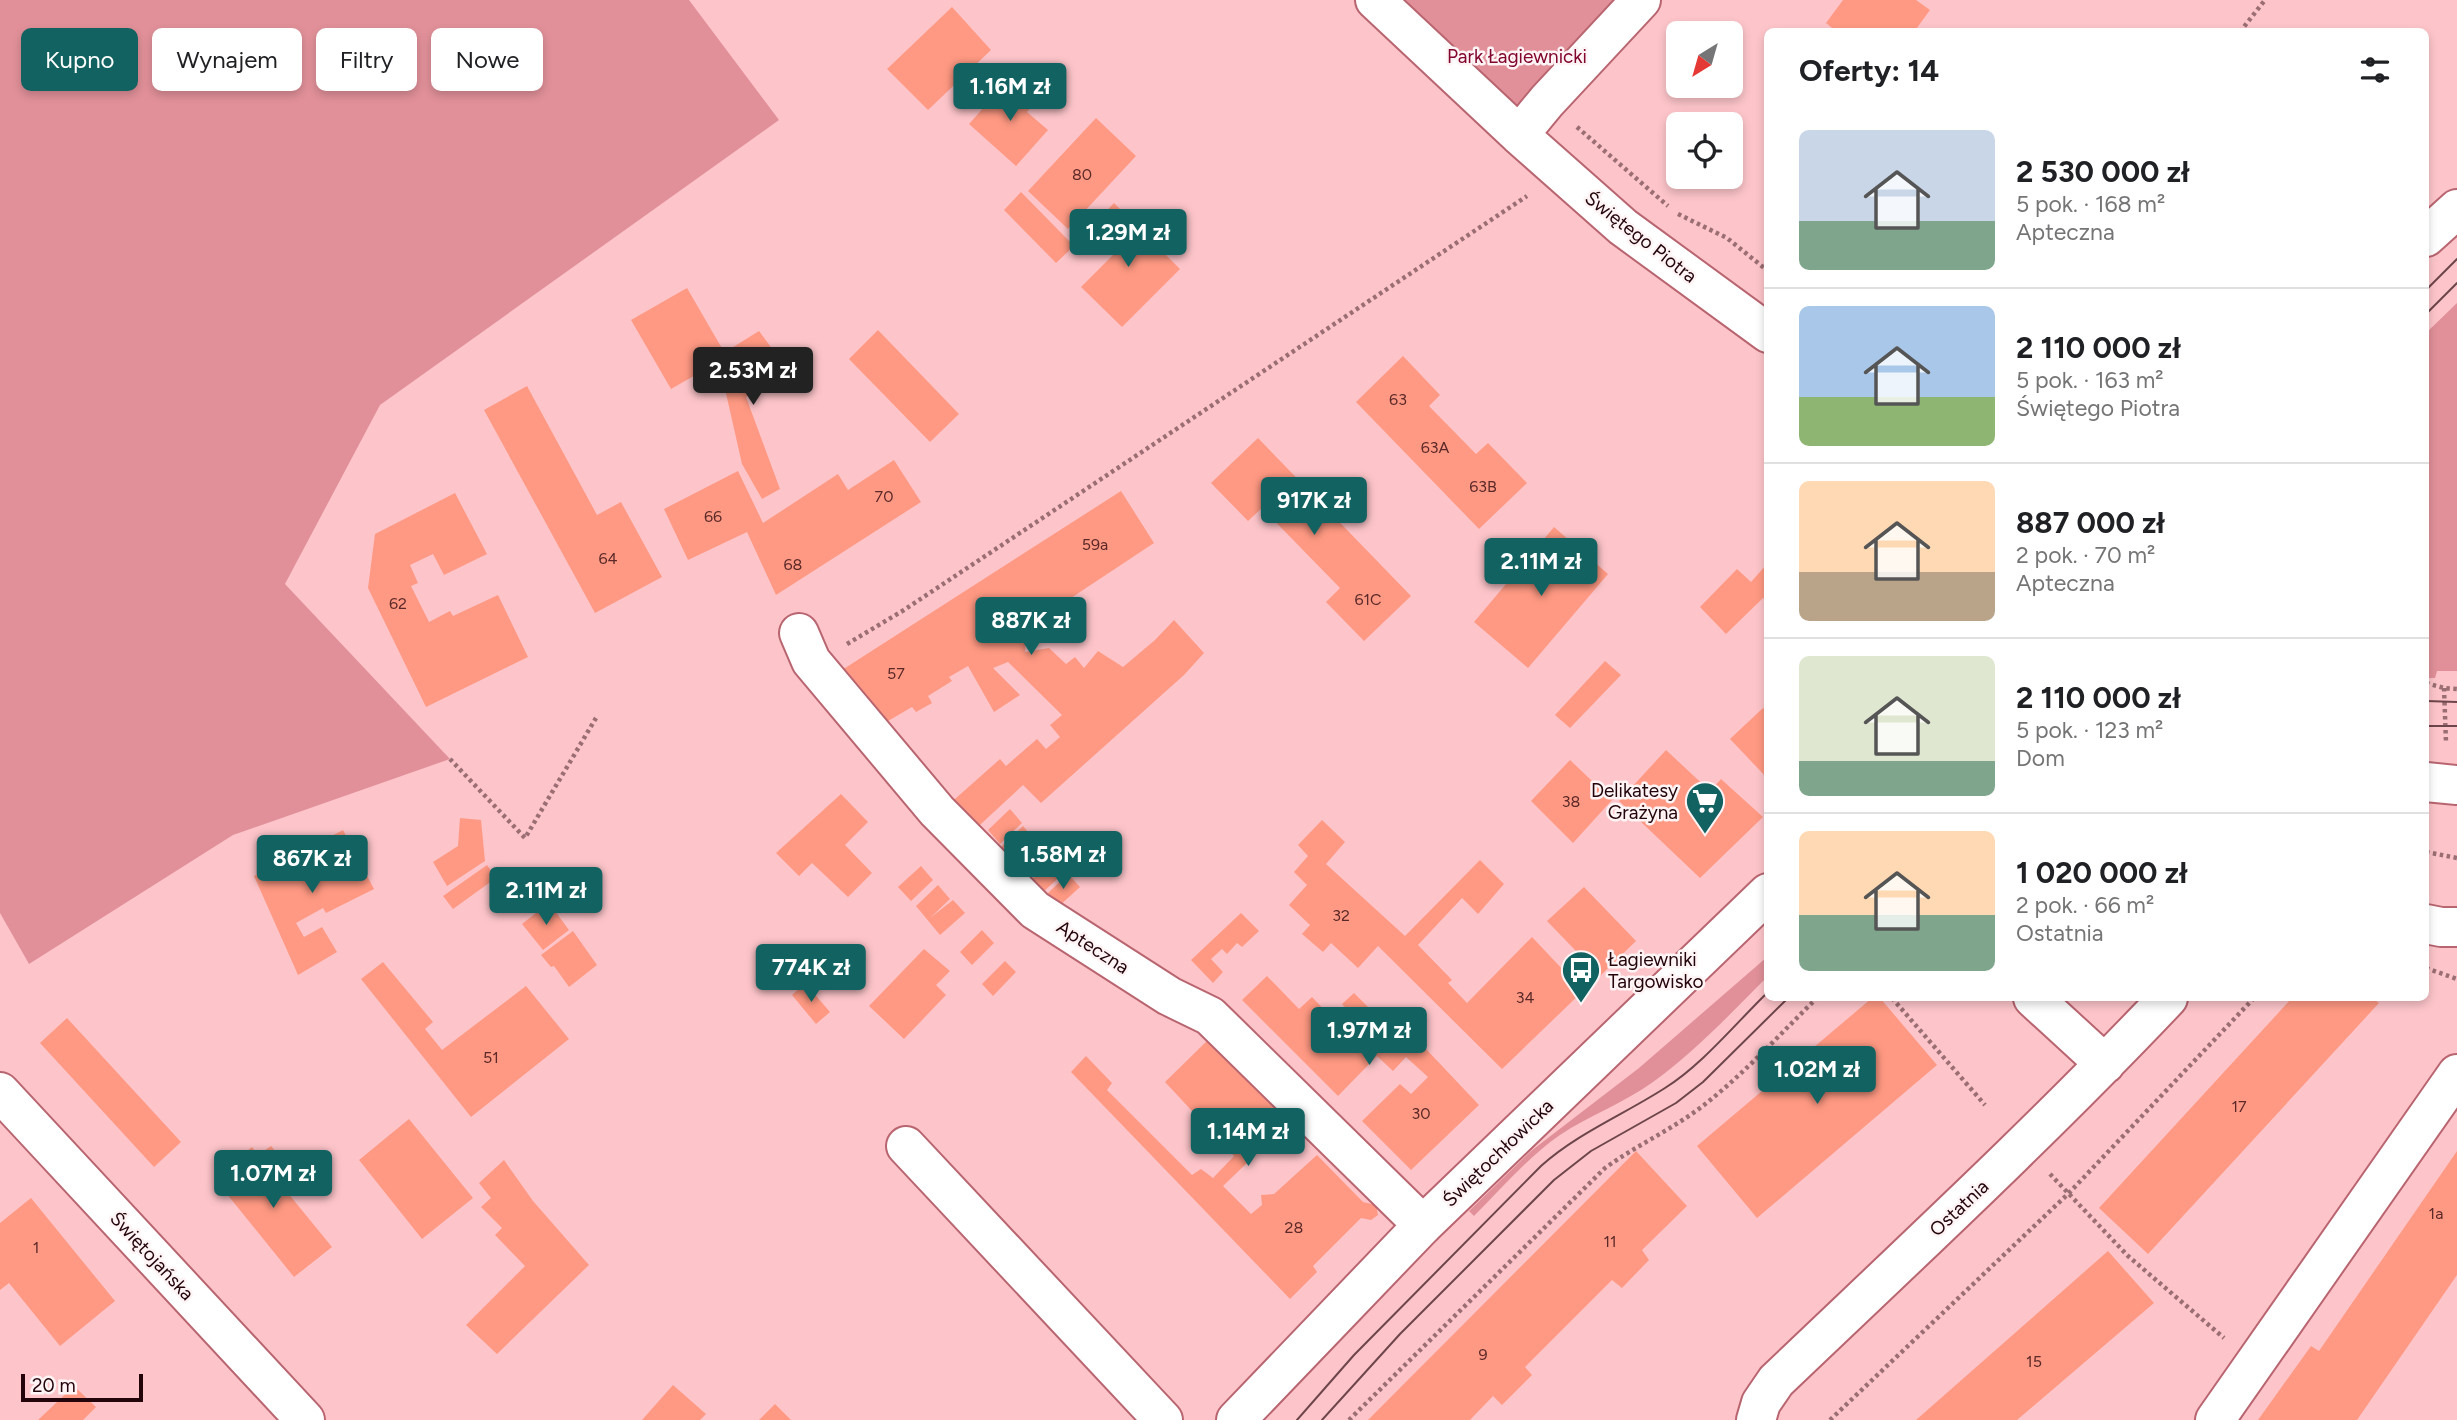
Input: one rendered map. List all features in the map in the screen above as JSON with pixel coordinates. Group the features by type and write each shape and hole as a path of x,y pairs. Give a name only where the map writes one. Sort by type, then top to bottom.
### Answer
{"street":[{"name":"Świętego Piotra","path":"1375,0 1519,135 1623,227 1764,330"},
{"path":"1519,135 1641,0"},
{"path":"2429,234 2457,209"},
{"name":"Apteczna","path":"805,647 937,811 1035,910 1169,996 1210,1016 1423,1225"},
{"path":"2429,782 2457,785"},
{"name":"Świętochłowicka","path":"1236,1420 1423,1225 1764,897"},
{"path":"2429,924 2457,927"},
{"path":"2036,1001 2105,1064"},
{"name":"Ostatnia","path":"1756,1420 1761,1403 1776,1381 2023,1146 2165,1001"},
{"path":"2215,1420 2457,1074"},
{"name":"Świętojańska","path":"0,1093 305,1420"},
{"path":"906,1146 1163,1420"}],"path":[{"path":"2243,28 2265,0"},
{"path":"1601,149 1675,212 1727,238 1764,268"},
{"path":"805,647 860,638 1534,191"},
{"path":"2429,684 2457,689"},
{"path":"2444,688 2445,742"},
{"path":"450,759 525,838 596,718"},
{"path":"2429,853 2457,858"},
{"path":"2429,969 2457,979"},
{"path":"1349,1420 1605,1168 1627,1152 1678,1124 1705,1104 1814,1001"},
{"path":"1895,1001 1985,1105"},
{"path":"1830,1420 2069,1193 2251,1001"},
{"path":"2023,1146 2128,1256 2254,1364"}],"green space":[{"path":"0,0 689,0 779,120 380,405 285,584 450,759 233,835 29,964 0,913"},
{"name":"Park Łagiewnicki","path":"1375,0 1652,0 1519,135"},
{"path":"2457,303 2457,671 2437,671 2435,678 2429,678 2429,330"},
{"path":"1764,960 1764,980 1684,1058 1642,1089 1560,1135 1526,1163 1474,1216 1469,1211 1531,1151 1639,1068"}],"building":[{"path":"1843,0 1916,0 1930,10 1917,28 1832,28 1826,23"},
{"path":"952,7 991,50 928,110 887,69"},
{"path":"1008,80 1035,103 1027,112 1048,130 1016,166 969,124"},
{"path":"1096,118 1136,156 1068,229 1028,191"},
{"path":"1021,192 1074,246 1056,263 1004,210"},
{"path":"1114,203 1180,269 1122,327 1081,287 1121,247 1096,222"},
{"path":"687,288 727,357 671,389 631,320"},
{"path":"878,330 959,414 930,442 849,359"},
{"path":"759,331 789,372 746,397 780,489 762,499 742,464 725,389 741,384 730,349"},
{"path":"1403,356 1440,395 1429,406 1476,454 1488,443 1527,483 1479,529 1356,402"},
{"path":"527,386 597,515 621,502 662,577 595,613 484,410"},
{"path":"1258,438 1411,596 1364,641 1326,602 1340,588 1262,508 1248,521 1211,483"},
{"path":"894,460 921,502 776,595 747,532 688,560 664,509 738,471 763,523 838,474 848,490"},
{"path":"1121,491 1154,543 1071,598 1073,603 1026,633 1025,652 1049,648 1066,664 1075,657 1084,668 1098,651 1123,667 1174,620 1204,653 1184,675 1041,803 1023,785 969,835 946,807 1000,759 1006,766 1037,739 1046,749 1060,737 1050,725 1062,715 1008,662 993,668 1020,695 994,712 968,666 949,677 952,681 928,696 932,703 916,712 912,707 883,724 842,670"},
{"path":"455,493 487,554 444,575 433,554 410,565 418,583 411,586 429,622 450,611 453,616 498,595 528,657 426,707 368,588 375,534"},
{"path":"1554,527 1608,574 1528,668 1474,622"},
{"path":"1764,567 1764,599 1726,634 1700,607 1737,569 1751,582"},
{"path":"1605,661 1621,675 1570,728 1555,715"},
{"path":"1764,709 1764,775 1730,739"},
{"path":"1666,750 1710,791 1721,779 1763,817 1700,878 1619,801"},
{"path":"1570,760 1612,800 1573,843 1531,801"},
{"path":"841,794 868,822 845,845 872,873 848,897 812,863 799,876 776,853"},
{"path":"1010,809 1022,823 1000,844 988,830"},
{"path":"460,818 481,820 485,861 447,886 433,862 458,846"},
{"path":"1322,820 1345,842 1326,864 1405,936 1480,860 1504,884 1478,914 1462,898 1418,945 1452,980 1448,983 1467,1003 1532,937 1583,991 1502,1069 1378,946 1358,968 1331,943 1323,952 1302,934 1310,925 1289,905 1307,885 1294,872 1308,856 1298,845"},
{"path":"1023,826 1035,840 1013,860 1000,848"},
{"path":"343,830 374,889 326,913 323,908 296,923 304,937 322,927 337,952 298,975 254,876"},
{"path":"1040,841 1052,855 1027,877 1015,864"},
{"path":"1056,857 1067,870 1042,893 1031,880"},
{"path":"487,865 496,878 453,909 443,896"},
{"path":"921,866 933,880 911,901 898,887"},
{"path":"1068,874 1080,887 1058,907 1046,895"},
{"path":"938,885 950,899 930,918 953,900 965,913 940,935 916,906"},
{"path":"1584,887 1636,941 1600,976 1547,921"},
{"path":"549,903 569,930 543,950 522,924"},
{"path":"1241,913 1259,931 1242,947 1237,943 1227,954 1222,949 1211,959 1223,972 1213,983 1191,960"},
{"path":"982,930 994,943 972,965 960,952"},
{"path":"573,931 597,965 569,987 554,966 551,967 541,955"},
{"path":"924,949 950,971 936,985 946,995 904,1039 869,1006"},
{"path":"1005,961 1016,972 993,996 982,984"},
{"path":"383,962 433,1022 425,1029 442,1050 526,986 569,1039 471,1117 361,979"},
{"path":"1267,976 1299,1009 1312,997 1335,1021 1347,1010 1342,1004 1354,993 1382,1021 1392,1013 1479,1105 1411,1170 1362,1121 1400,1084 1411,1094 1428,1077 1406,1057 1393,1071 1377,1056 1338,1096 1242,1000"},
{"path":"805,983 830,1012 816,1024 792,995"},
{"path":"1868,1001 1883,1001 1937,1065 1757,1218 1697,1146"},
{"path":"2289,1001 2379,1003 2148,1254 2099,1208"},
{"path":"67,1018 181,1142 154,1167 40,1043"},
{"path":"1212,1036 1293,1119 1223,1186 1251,1214 1262,1205 1261,1195 1274,1194 1317,1155 1363,1202 1376,1205 1378,1215 1371,1220 1361,1218 1313,1266 1317,1272 1290,1299 1071,1072 1086,1056 1112,1083 1107,1090 1192,1175 1201,1169 1213,1178 1234,1156 1165,1082"},
{"path":"409,1119 473,1198 422,1239 359,1160"},
{"path":"271,1146 282,1159 269,1170 332,1247 294,1277 214,1178 252,1147 258,1155"},
{"path":"1636,1151 1687,1206 1642,1250 1649,1260 1622,1288 1612,1280 1525,1367 1532,1375 1502,1405 1493,1396 1470,1420 1368,1420"},
{"path":"2457,1151 2457,1275 2357,1420 2258,1420 2311,1346 2319,1351"},
{"path":"504,1160 533,1201 589,1265 497,1354 466,1325 525,1266 495,1235 502,1228 481,1207 491,1198 479,1183"},
{"path":"31,1198 115,1301 60,1346 9,1283 0,1290 0,1223"},
{"path":"2108,1251 2154,1303 2017,1420 1916,1420"},
{"path":"673,1385 706,1414 700,1420 642,1420"},
{"path":"74,1386 96,1407 83,1420 38,1420"},
{"path":"775,1404 791,1420 759,1420"}],"tram line":[{"path":"2429,287 2457,259"},
{"path":"2429,311 2457,283"},
{"path":"2429,701 2457,702"},
{"path":"2429,726 2457,726"},
{"path":"1297,1420 1354,1355 1541,1166 1585,1134 1679,1079 1764,996"},
{"path":"1322,1420 1400,1334 1554,1180 1591,1151 1676,1103 1703,1082 1785,1001"}],"place":[{"name":"Delikatesy Grażyna","path":"1705,835"},
{"name":"Łagiewniki Targowisko","path":"1581,1004"}]}
